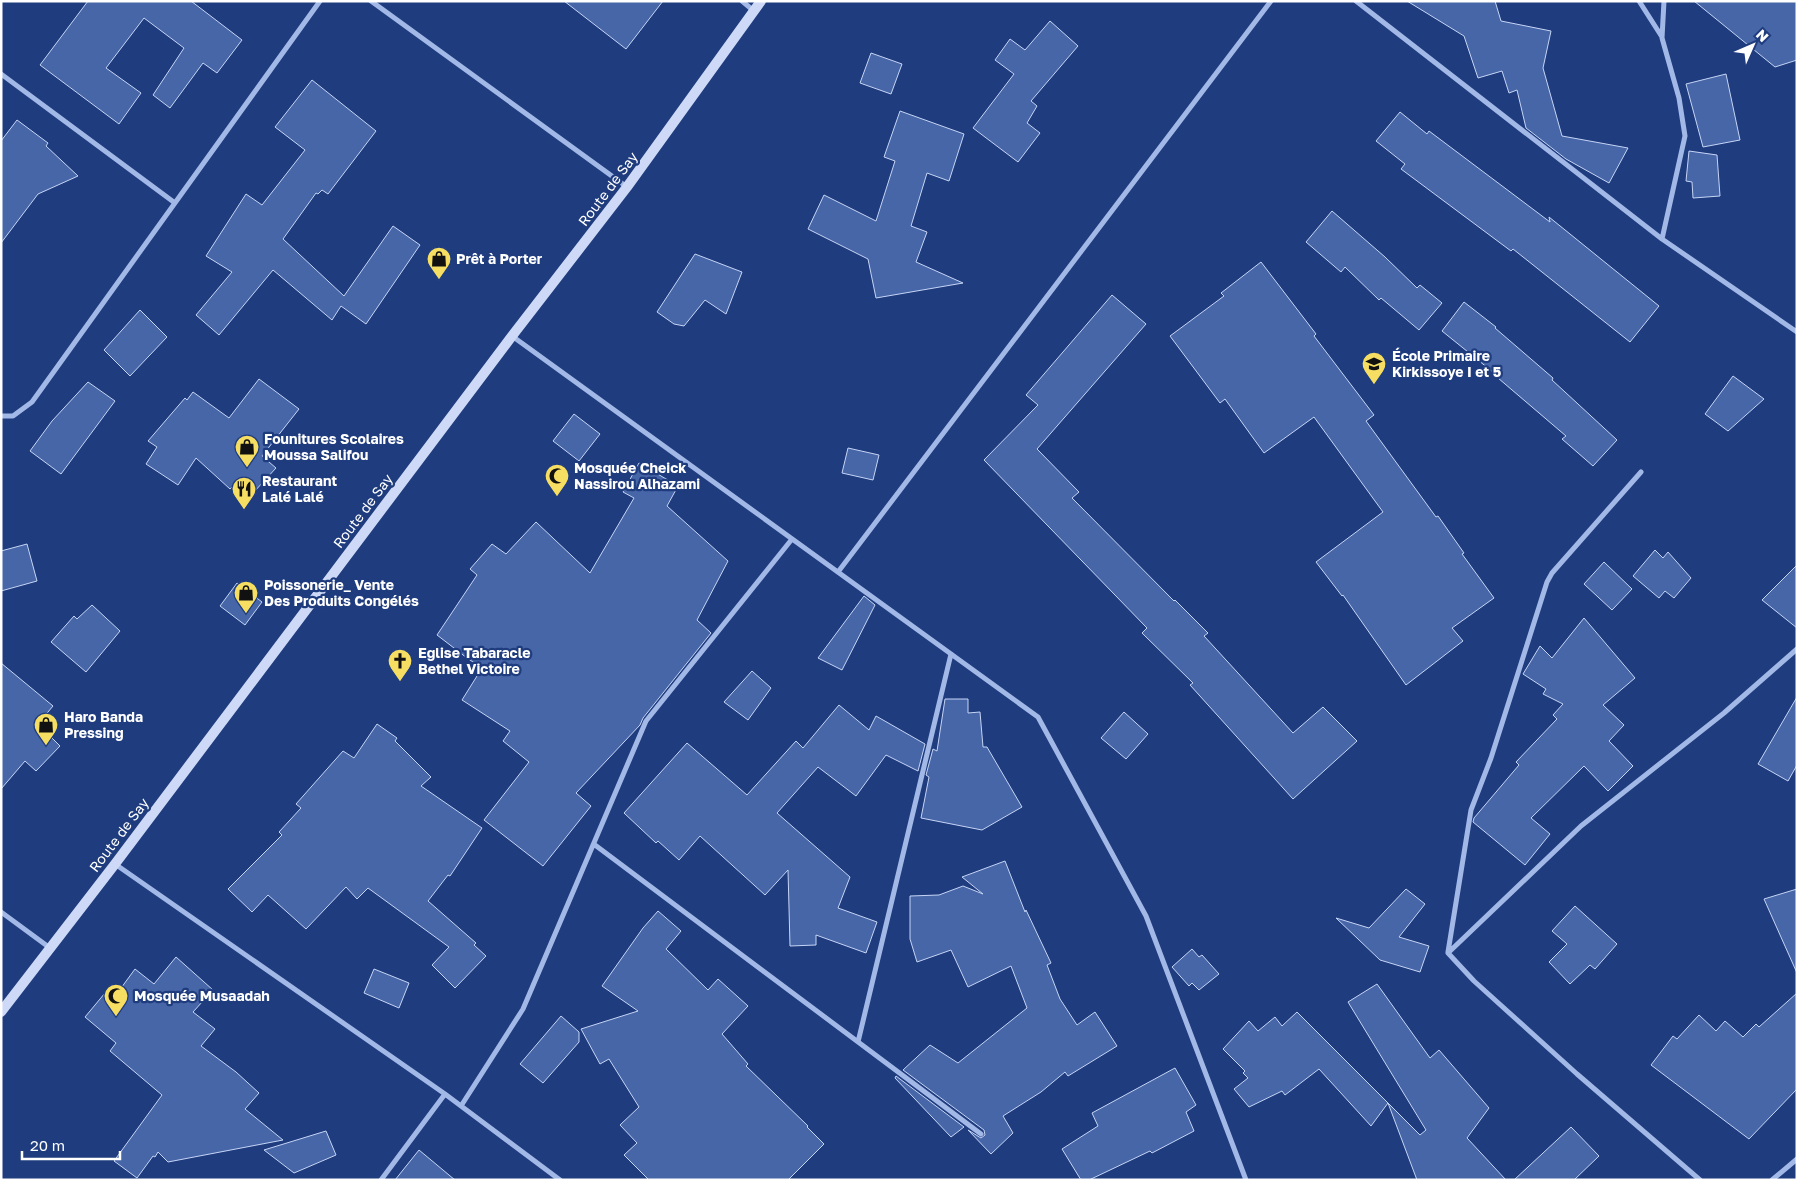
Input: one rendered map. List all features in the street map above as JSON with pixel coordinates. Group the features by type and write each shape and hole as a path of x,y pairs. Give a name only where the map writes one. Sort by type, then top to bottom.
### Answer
{"main road":[{"name":"Route de Say","path":"1,1012 115,864 512,336 627,187 761,1"}],"street":[{"path":"1,416 13,416 32,402 320,1"},
{"path":"371,1 627,187"},
{"path":"742,1 754,11"},
{"path":"838,572 1272,1"},
{"path":"1356,1 1662,239 1797,332"},
{"path":"1638,1 1662,38 1679,98 1685,136 1662,239"},
{"path":"1662,38 1664,1"},
{"path":"1,74 175,203"},
{"path":"512,336 1038,717 1146,916 1246,1180"},
{"path":"1448,953 1471,810 1491,758 1547,582 1552,573 1641,472"},
{"path":"461,1106 523,1009 595,845 646,721 792,539"},
{"path":"1448,953 1581,826 1724,714 1797,649"},
{"path":"858,1042 951,654"},
{"path":"595,845 981,1134"},
{"path":"115,864 445,1094 560,1180"},
{"path":"1,912 50,948"},
{"path":"1448,953 1474,981 1569,1067 1700,1180"},
{"path":"381,1180 445,1094"},
{"path":"1772,1180 1797,1159"}],"building":[{"path":"88,1 191,1 242,40 217,73 203,63 170,108 153,95 184,48 144,18 106,68 141,93 119,124 40,65"},
{"path":"564,1 663,1 626,49"},
{"path":"1407,1 1495,1 1501,21 1551,31 1543,68 1562,136 1628,148 1609,183 1566,159 1526,128 1517,90 1509,93 1502,71 1478,78 1464,36"},
{"path":"1694,1 1797,1 1797,60 1775,67"},
{"path":"1050,21 1078,46 1031,101 1037,106 1027,123 1040,133 1018,162 973,128 1014,74 995,60 1010,39 1025,50"},
{"path":"871,53 902,64 891,94 860,83"},
{"path":"1726,74 1740,140 1703,147 1686,84"},
{"path":"312,80 376,131 328,194 322,190 318,194 316,193 283,239 344,296 393,226 420,245 366,324 341,306 332,320 273,270 219,335 196,315 232,272 206,256 246,194 262,205 305,150 275,127"},
{"path":"900,111 964,134 949,181 927,173 911,226 927,232 916,262 963,283 876,298 868,259 808,229 824,195 876,221 895,161 884,157"},
{"path":"1400,112 1427,134 1429,131 1550,222 1549,217 1659,306 1630,342 1513,249 1511,251 1401,169 1405,164 1376,141"},
{"path":"17,120 48,143 46,146 78,176 38,194 1,243 1,141"},
{"path":"1689,151 1717,155 1720,196 1693,198 1692,182 1686,181"},
{"path":"1332,211 1417,288 1420,285 1442,303 1419,330 1381,298 1379,300 1345,267 1341,272 1306,242"},
{"path":"695,254 742,272 726,314 705,300 684,326 674,324 657,312"},
{"path":"1261,262 1374,415 1366,421 1436,517 1438,516 1464,553 1462,554 1494,598 1452,628 1463,641 1406,685 1343,595 1316,562 1383,512 1314,417 1264,453 1225,399 1220,403 1170,336 1224,296 1221,293"},
{"path":"1112,295 1146,324 1037,449 1079,492 1072,498 1208,633 1204,636 1293,733 1323,707 1357,741 1293,799 1190,685 1193,683 1142,633 1147,628 984,460 1038,405 1026,395"},
{"path":"1464,302 1496,327 1553,378 1552,380 1617,440 1593,466 1562,439 1566,436 1499,377 1442,331"},
{"path":"140,310 167,337 130,376 104,350"},
{"path":"1733,376 1764,399 1728,431 1705,414"},
{"path":"259,379 299,409 262,456 276,468 253,493 239,480 230,489 196,458 178,485 146,464 157,447 148,441 185,398 187,400 193,392 229,418"},
{"path":"88,382 115,401 61,474 30,451 52,421"},
{"path":"574,414 600,434 579,461 553,441"},
{"path":"848,448 879,455 873,480 842,473"},
{"path":"639,463 678,486 667,506 728,561 697,620 711,633 643,718 640,725 576,793 591,806 543,866 484,820 529,762 503,741 510,731 462,700 482,668 437,635 477,575 470,569 492,544 506,554 536,522 590,573 634,498 623,492"},
{"path":"27,544 37,581 1,591 1,551"},
{"path":"1655,550 1663,558 1668,552 1691,578 1674,598 1665,591 1659,598 1633,576"},
{"path":"1604,562 1632,589 1612,610 1584,584"},
{"path":"1797,565 1797,628 1762,600"},
{"path":"237,583 262,602 245,625 220,606"},
{"path":"864,596 875,605 842,670 818,658"},
{"path":"92,605 120,631 86,672 51,642 74,616 77,619"},
{"path":"1584,618 1635,678 1603,705 1624,725 1609,741 1633,766 1608,791 1584,766 1531,818 1550,834 1525,865 1473,822 1474,818 1519,765 1516,762 1557,719 1553,715 1563,704 1543,694 1546,689 1523,674 1540,646 1552,658"},
{"path":"1,663 53,706 38,724 60,746 36,771 25,761 1,789"},
{"path":"752,671 771,688 748,720 724,702"},
{"path":"1797,697 1797,765 1788,781 1758,764"},
{"path":"945,699 968,699 968,713 980,712 983,747 987,747 1022,807 982,830 921,818 929,777 926,775 933,749 937,751"},
{"path":"839,705 869,730 876,716 925,744 918,771 886,755 856,796 818,767 777,813 850,877 838,908 877,922 866,953 816,935 816,945 790,946 788,870 765,895 700,836 679,860 658,841 656,843 624,813 687,743 747,795 796,741 803,748"},
{"path":"1124,712 1148,734 1126,759 1101,738"},
{"path":"377,724 397,738 395,741 431,777 421,786 482,828 450,876 448,875 428,901 476,943 474,945 486,956 455,988 432,965 449,947 368,888 357,899 346,887 306,929 268,895 252,912 228,889 282,835 279,832 301,808 296,804 343,751 354,758"},
{"path":"1005,861 1025,912 1026,910 1051,963 1047,965 1060,999 1077,1025 1095,1012 1117,1046 1068,1076 1065,1072 1041,1092 1003,1116 1013,1133 991,1154 968,1130 981,1138 985,1135 984,1130 903,1070 930,1045 958,1063 1027,1008 1011,966 968,987 951,950 917,962 910,939 910,896 939,895 963,886 983,894 962,877"},
{"path":"1406,889 1425,904 1399,937 1429,946 1420,972 1380,960 1336,918 1369,928"},
{"path":"1797,889 1797,973 1764,899"},
{"path":"1575,906 1617,944 1595,969 1590,965 1570,984 1549,962 1567,944 1552,931"},
{"path":"658,911 681,931 666,949 708,990 718,979 748,1006 722,1034 748,1064 746,1066 824,1144 788,1180 649,1180 624,1155 637,1143 620,1125 639,1107 609,1059 600,1064 581,1029 638,1011 602,986 643,928"},
{"path":"1192,949 1199,957 1202,955 1219,974 1199,990 1192,983 1189,986 1172,967"},
{"path":"176,957 213,990 193,1012 215,1029 201,1046 236,1072 259,1093 245,1109 283,1140 168,1162 158,1152 137,1178 114,1161 162,1095 110,1051 116,1043 85,1017 105,993 113,999 135,969 154,984"},
{"path":"374,969 409,983 399,1008 364,993"},
{"path":"1377,984 1430,1058 1439,1050 1489,1108 1467,1138 1506,1180 1417,1180 1388,1103 1420,1135 1426,1130 1348,1002"},
{"path":"1797,993 1797,1089 1749,1139 1651,1065 1673,1036 1677,1039 1699,1015 1716,1031 1725,1021 1743,1037 1756,1024 1759,1027"},
{"path":"1297,1012 1388,1103 1371,1126 1319,1069 1285,1095 1282,1091 1249,1107 1234,1089 1248,1078 1243,1073 1245,1071 1223,1049 1249,1021 1258,1031 1275,1017 1282,1026"},
{"path":"561,1016 579,1032 579,1042 543,1083 520,1064"},
{"path":"1175,1068 1196,1105 1186,1112 1194,1131 1152,1153 1150,1151 1089,1180 1081,1180 1062,1149 1098,1126 1092,1113"},
{"path":"896,1076 964,1127 951,1137 895,1078"},
{"path":"1571,1127 1599,1156 1574,1180 1514,1180"},
{"path":"326,1131 336,1155 294,1173 264,1150"},
{"path":"419,1150 455,1180 395,1180"}],"place":[{"name":"Prêt à Porter","path":"439,280"},
{"name":"École Primaire Kirkissoye I et 5","path":"1374,385"},
{"name":"Founitures Scolaires Moussa Salifou","path":"247,468"},
{"name":"Mosquée Cheick Nassirou Alhazami","path":"557,497"},
{"name":"Restaurant Lalé Lalé","path":"244,510"},
{"name":"Poissonerie_ Vente Des Produits Congélés","path":"246,614"},
{"name":"Eglise Tabaracle Bethel Victoire","path":"400,682"},
{"name":"Haro Banda Pressing","path":"46,746"},
{"name":"Mosquée Musaadah","path":"116,1017"}]}
